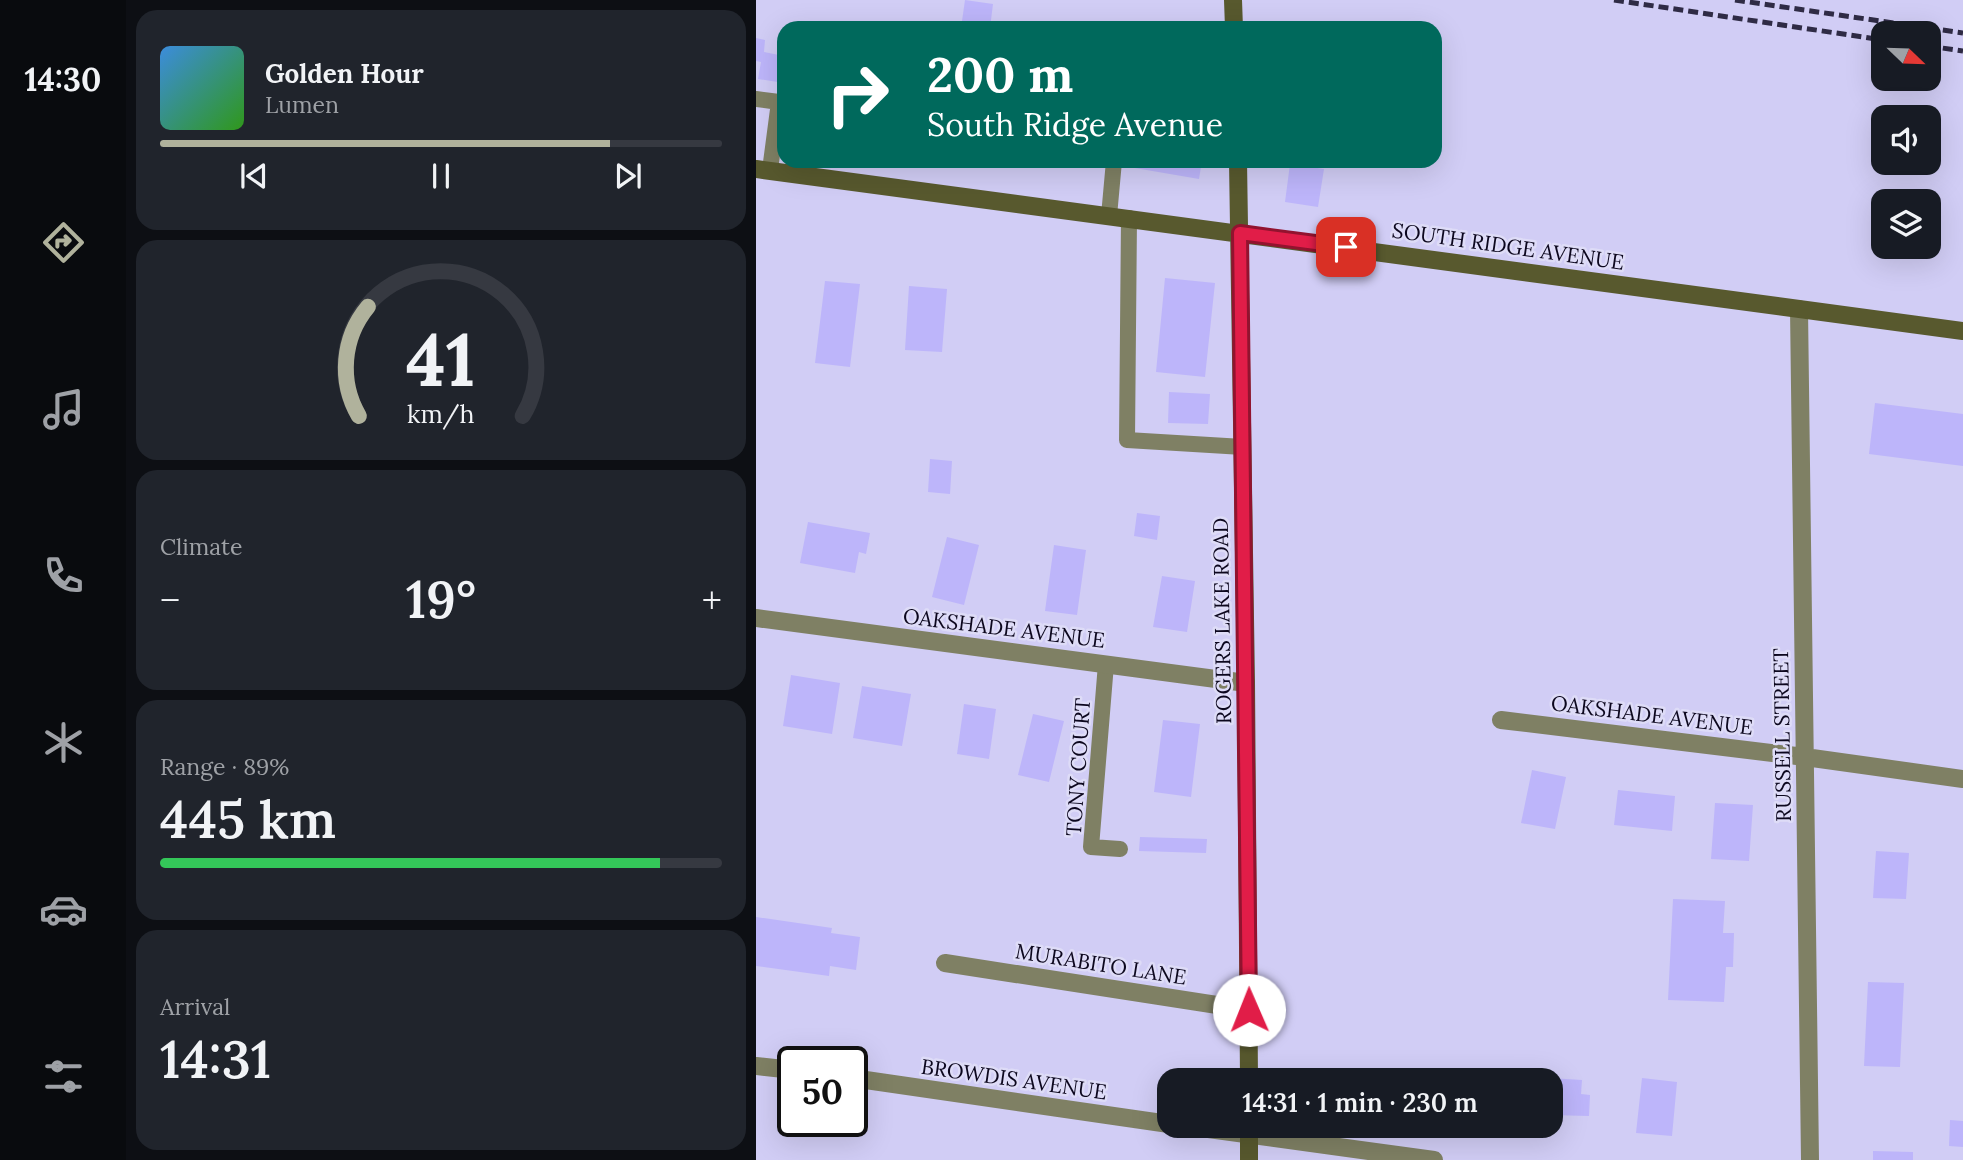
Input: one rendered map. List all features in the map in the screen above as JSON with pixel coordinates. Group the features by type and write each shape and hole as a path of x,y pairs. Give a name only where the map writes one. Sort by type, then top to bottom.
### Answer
{"street":[{"path":"1233,0 1234,21"},
{"name":"ROGERS LAKE ROAD","path":"1238,168 1249,1068"},
{"name":"SOUTH RIDGE AVENUE","path":"763,169 1963,331"},
{"name":"RUSSELL STREET","path":"1798,309 1810,1160"},
{"name":"OAKSHADE AVENUE","path":"756,618 1246,682"},
{"name":"OAKSHADE AVENUE","path":"1501,720 1963,779"},
{"name":"MURABITO LANE","path":"945,962 1249,1010"},
{"path":"756,1066 777,1068"},
{"name":"BROWDIS AVENUE","path":"868,1080 1157,1122"},
{"path":"1249,1138 1249,1160"},
{"path":"1298,1138 1434,1160"}],"lane":[{"path":"756,99 777,102"},
{"path":"763,169 777,110"},
{"path":"1109,216 1113,168"},
{"path":"1129,218 1127,440 1243,447"},
{"name":"TONY COURT","path":"1106,664 1091,847 1120,849"}],"building":[{"path":"965,0 993,4 991,21 962,21"},
{"path":"756,38 765,40 764,52 777,55 777,82 758,79 761,62 756,61"},
{"path":"1135,168 1201,168 1199,179"},
{"path":"1289,168 1324,169 1318,207 1285,202"},
{"path":"1165,278 1215,283 1205,377 1156,372"},
{"path":"825,281 860,284 850,367 815,363"},
{"path":"909,286 947,289 942,352 905,350"},
{"path":"1169,392 1210,394 1208,424 1168,423"},
{"path":"1875,403 1963,414 1963,466 1869,454"},
{"path":"930,459 952,461 950,494 928,492"},
{"path":"1137,513 1160,516 1157,540 1134,536"},
{"path":"808,522 870,533 866,554 859,552 855,573 800,563"},
{"path":"947,537 979,545 964,605 932,597"},
{"path":"1054,545 1086,550 1077,615 1045,611"},
{"path":"1162,576 1195,581 1187,632 1153,627"},
{"path":"791,675 840,683 832,734 783,726"},
{"path":"862,686 911,694 902,746 853,738"},
{"path":"964,704 996,709 989,759 957,754"},
{"path":"1033,714 1064,721 1049,782 1018,775"},
{"path":"1163,720 1200,724 1191,797 1154,792"},
{"path":"1532,770 1566,777 1555,829 1521,823"},
{"path":"1618,790 1675,796 1672,831 1614,825"},
{"path":"1715,803 1753,805 1749,861 1711,859"},
{"path":"1140,837 1207,839 1206,853 1139,851"},
{"path":"1876,851 1909,853 1906,899 1873,898"},
{"path":"1673,899 1725,901 1723,933 1734,933 1733,967 1726,967 1724,1002 1668,1000"},
{"path":"756,917 832,928 831,933 860,937 856,970 830,966 829,976 756,966"},
{"path":"1868,982 1904,983 1900,1067 1864,1066"},
{"path":"1642,1078 1677,1082 1672,1136 1636,1133"},
{"path":"1563,1079 1582,1080 1581,1094 1590,1095 1589,1116 1563,1115"},
{"path":"1950,1120 1963,1121 1963,1147 1949,1146"},
{"path":"1873,1151 1913,1152 1913,1160 1873,1160"}],"railway":[{"path":"1614,0 1871,38"},
{"path":"1735,0 1963,33"},
{"path":"1941,48 1963,51"}],"route":[{"path":"1249,1010 1240,233 1346,247"}]}
